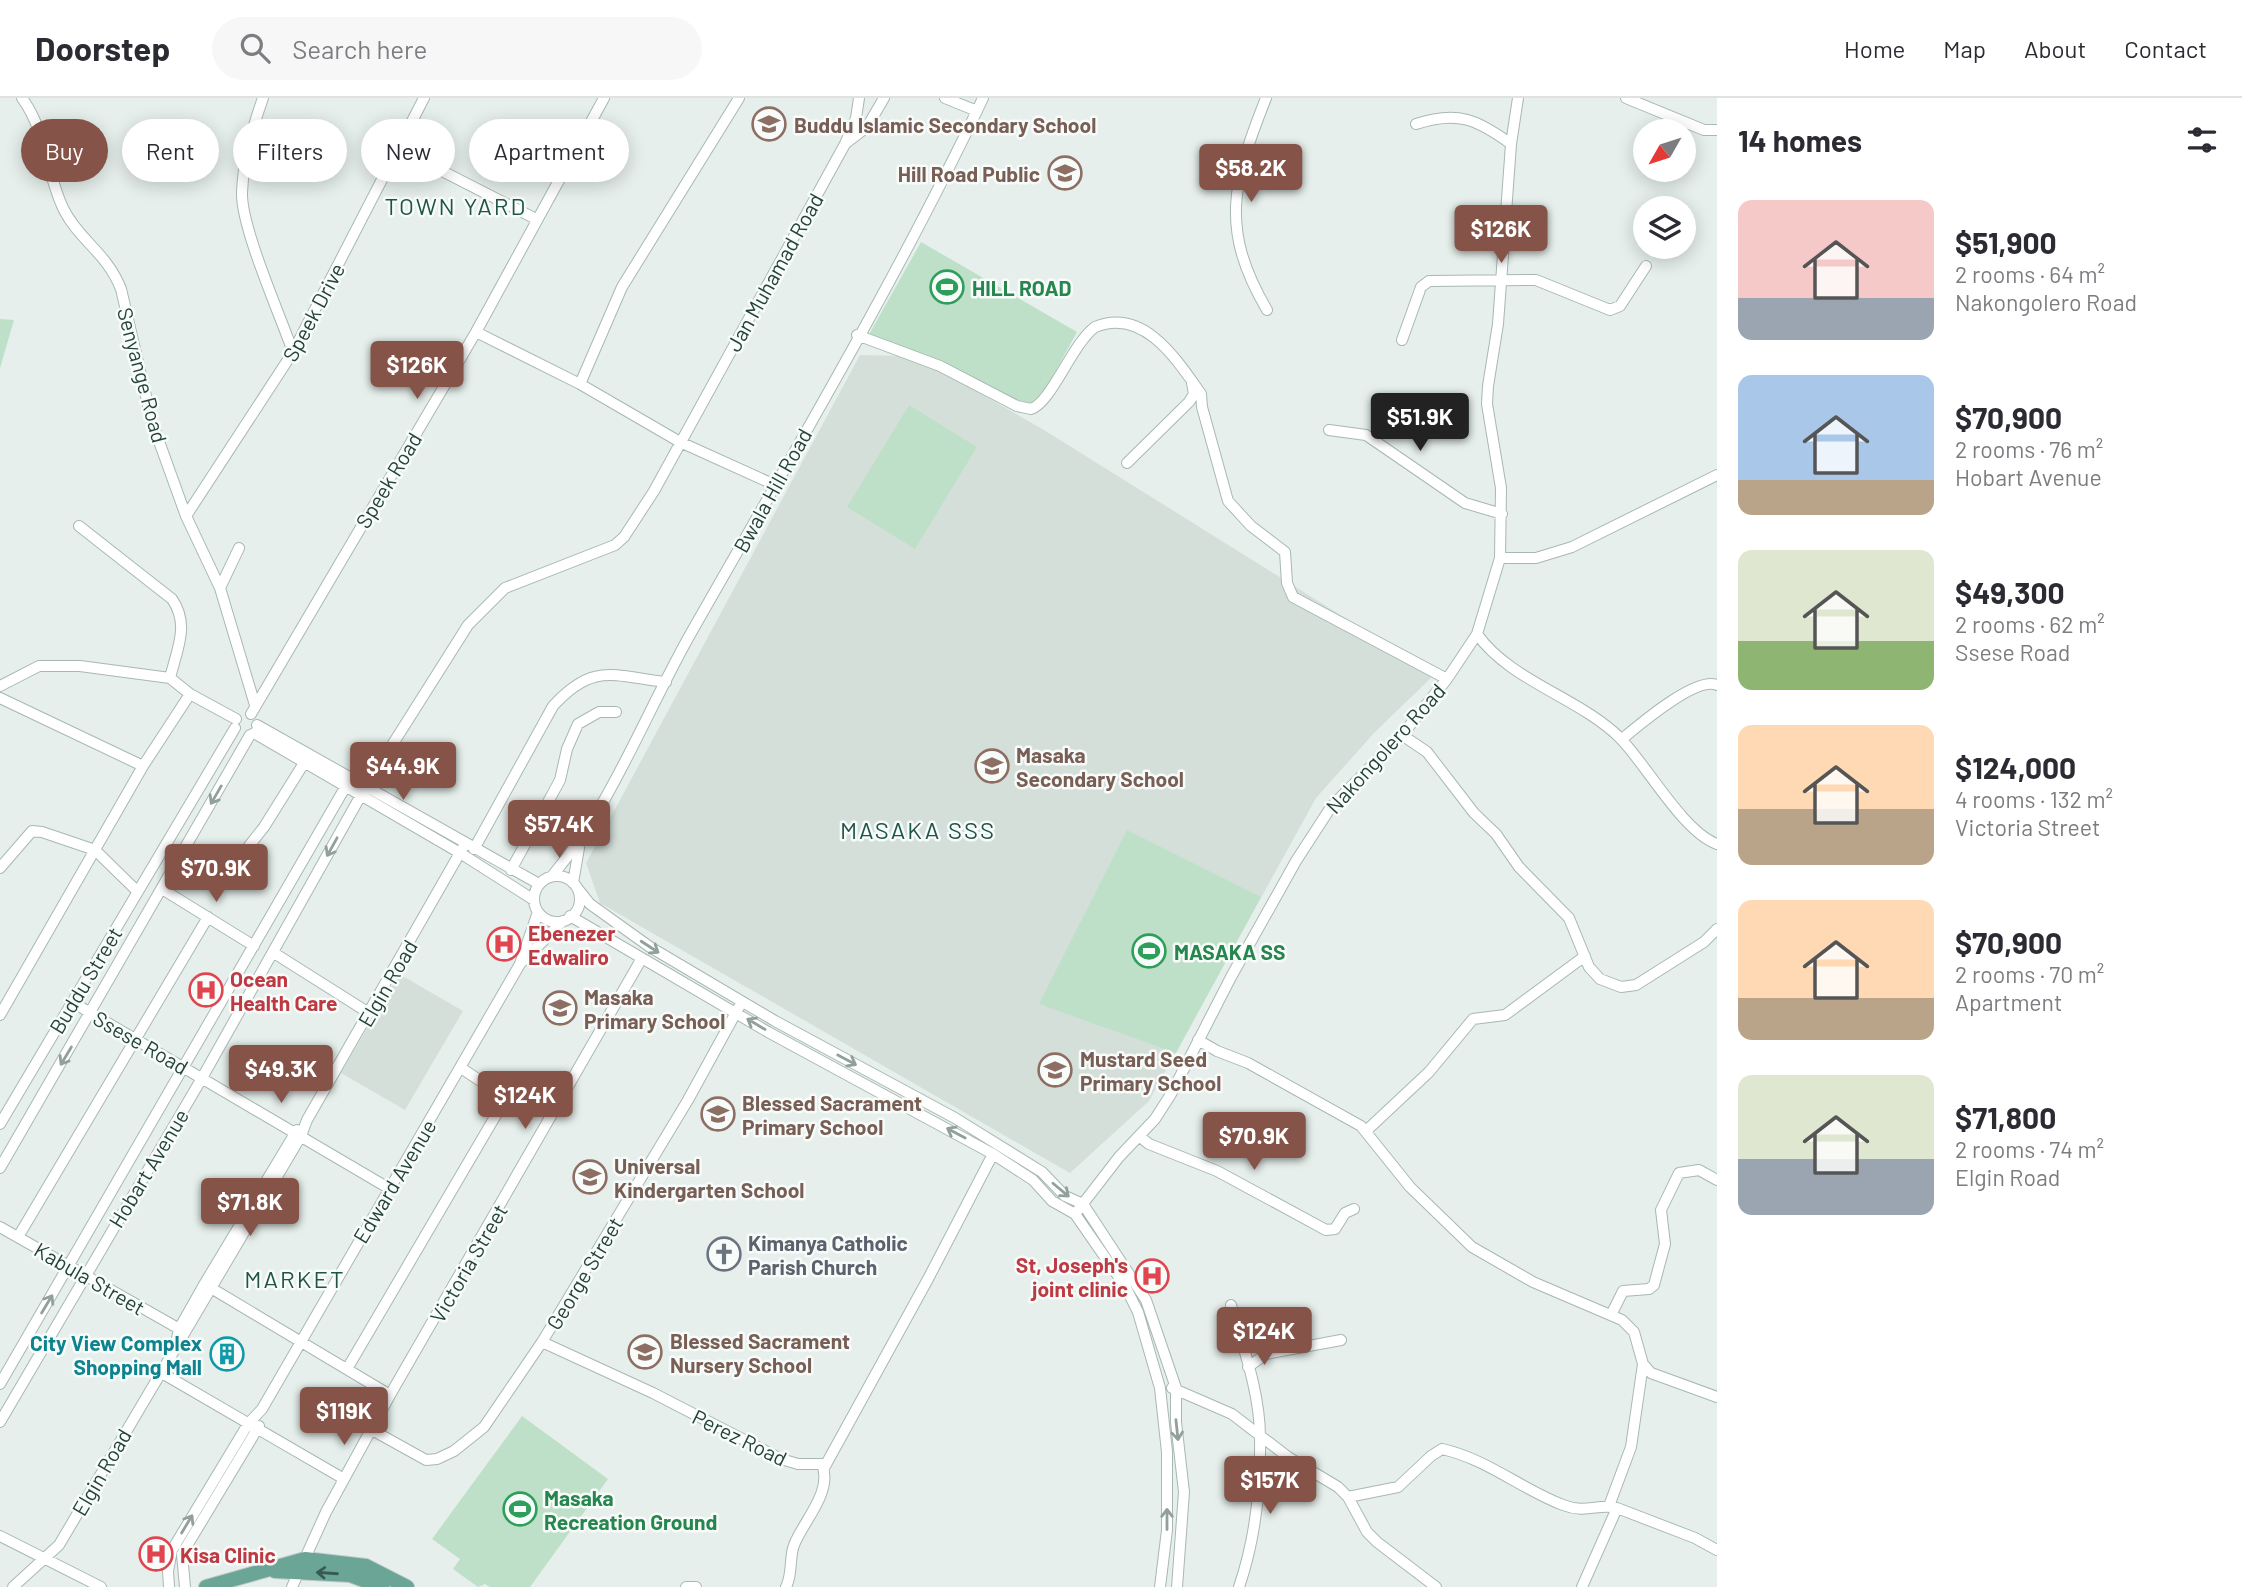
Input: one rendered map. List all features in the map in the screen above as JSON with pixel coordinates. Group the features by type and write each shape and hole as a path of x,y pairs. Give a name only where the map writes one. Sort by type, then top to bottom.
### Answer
{"main road":[{"path":"206,1587 302,1565 344,1562 382,1582 407,1587"}],"street":[{"name":"Senyange Road","path":"22,98 38,125 65,212 113,268 121,289 152,422 186,516 220,588 253,709 254,731"},
{"path":"263,98 253,133 243,198 253,238 293,352"},
{"name":"Speek Drive","path":"414,119 424,98"},
{"name":"Speek Road","path":"253,709 476,332 604,98"},
{"path":"580,384 622,287 739,98"},
{"path":"845,144 867,127 884,98"},
{"path":"945,98 977,111"},
{"name":"Bwala Hill Road","path":"552,876 581,842 983,98"},
{"path":"1266,98 1251,136 1234,213 1242,261 1267,310"},
{"name":"Nakongolero Road","path":"1075,1214 1171,1094 1313,833 1343,792 1402,735 1447,679 1477,634 1500,558 1502,514 1498,461 1487,404 1489,370 1498,324 1511,144 1518,98"},
{"path":"1626,98 1704,130 1717,130"},
{"name":"Jan Muhamad Road","path":"680,442 845,144 856,101"},
{"path":"1416,124 1449,117 1473,120 1511,144"},
{"path":"455,178 536,219"},
{"name":"Speek Drive","path":"186,516 293,352 382,182"},
{"path":"1402,340 1424,284 1439,279 1540,281 1610,310 1620,306 1646,265"},
{"path":"857,335 940,366 1026,409 1038,407 1089,331 1111,323 1127,322 1153,335 1201,394 1202,407 1227,498 1251,526 1285,552 1287,583 1292,596 1447,679"},
{"path":"476,332 580,384 680,442 775,485"},
{"path":"1127,463 1189,402 1194,394 1192,381"},
{"path":"1329,430 1366,435 1465,503 1502,514"},
{"name":"Hobart Avenue","path":"0,1422 202,1078 363,792 468,625 482,608 505,588 615,545 624,537 654,491 680,442"},
{"path":"1500,558 1536,558 1572,547 1717,475"},
{"path":"79,526 173,599 181,612 184,625 170,678"},
{"path":"220,588 239,548"},
{"path":"1477,634 1482,642 1534,682 1582,709 1622,739 1682,814 1705,837 1717,844"},
{"path":"0,686 39,666 80,666 170,678 235,724 241,735 254,731 467,849 539,884"},
{"name":"Elgin Road","path":"13,1587 59,1545 369,1013 553,706 568,690 588,677 615,674 666,682"},
{"path":"1622,739 1647,718 1700,685 1717,685"},
{"path":"0,1015 143,766 190,694"},
{"path":"0,698 143,766"},
{"path":"235,724 242,713 253,709"},
{"path":"511,870 560,780 567,749 578,724 598,712 616,712"},
{"name":"Buddu Street","path":"0,1124 235,724"},
{"path":"254,731 304,763 347,783"},
{"path":"0,1168 254,731"},
{"path":"1402,735 1427,752 1474,813 1496,834 1519,867 1569,918 1589,967 1600,979 1628,988 1688,954 1717,929"},
{"path":"245,851 264,827 304,763"},
{"name":"Hobart Avenue","path":"0,1384 70,1267 347,783"},
{"path":"0,868 32,831 43,832 96,850 137,891"},
{"path":"520,964 579,905 573,869 581,842"},
{"path":"467,849 534,900 538,912 548,920 566,919 642,958 993,1154 1033,1180 1052,1200 1075,1214 1125,1286 1138,1312 1160,1388 1167,1452 1167,1530 1160,1587"},
{"path":"534,900 539,884 552,876 563,877 575,886 590,904 650,947 742,1001 955,1118 1042,1172 1065,1196 1083,1204 1146,1300 1176,1388 1176,1422 1184,1492 1177,1587"},
{"path":"162,889 254,946"},
{"name":"Edward Avenue","path":"185,1587 182,1554 300,1341 520,964 538,912"},
{"path":"18,1237 208,917"},
{"path":"274,953 369,1013"},
{"path":"1366,1131 1429,1072 1473,1019 1505,1015 1585,956"},
{"name":"Victoria Street","path":"292,1587 344,1479 390,1395 642,958"},
{"name":"George Street","path":"372,1430 426,1460 437,1459 454,1451 484,1427 542,1342 699,1081 742,1001"},
{"name":"Ssese Road","path":"72,1002 390,1189"},
{"path":"1198,1040 1300,1090 1366,1131 1410,1187 1472,1247 1533,1282 1611,1315 1632,1330 1643,1364 1631,1447 1613,1507 1582,1587"},
{"path":"347,1369 506,1098 461,1068"},
{"name":"Elgin Road","path":"183,1331 211,1288 298,1134"},
{"path":"1139,1136 1149,1143 1217,1171 1326,1230 1335,1228 1345,1213 1354,1209"},
{"path":"786,1587 792,1573 793,1547 820,1496 824,1468 993,1154"},
{"path":"1611,1315 1623,1291 1649,1289 1654,1285 1665,1244 1661,1210 1679,1173 1699,1170 1717,1180"},
{"name":"Kabula Street","path":"0,1227 183,1331"},
{"path":"211,1288 390,1395"},
{"path":"1231,1305 1248,1367 1260,1436 1253,1535 1239,1587"},
{"path":"1248,1367 1266,1354 1340,1340"},
{"name":"Perez Road","path":"542,1342 653,1393 781,1460 798,1464 818,1462 824,1468"},
{"path":"1643,1364 1656,1376 1717,1397"},
{"path":"160,1372 344,1479"},
{"path":"1160,1388 1176,1388 1232,1414 1348,1497 1367,1532 1436,1587"},
{"name":"Edward Avenue","path":"169,1587 172,1549 253,1427"},
{"path":"1348,1497 1398,1487 1431,1455 1443,1449 1497,1470 1563,1505 1587,1510 1613,1507 1695,1538 1717,1550"},
{"path":"0,1536 101,1587"},
{"path":"686,1587 696,1587"}],"shaded area":[{"name":"Masaka Secondary School","path":"860,355 903,356 934,367 1044,430 1435,674 1374,733 1316,798 1149,1101 1070,1173 600,903 586,863"},
{"path":"399,974 463,1011 405,1110 341,1073"}],"green space":[{"name":"HILL ROAD","path":"921,242 1077,332 1035,408 867,338"},
{"path":"0,319 14,320 0,368"},
{"path":"909,405 977,447 915,549 847,507"},
{"name":"MASAKA SS","path":"1127,830 1261,897 1176,1053 1039,1004"},
{"name":"Masaka Recreation Ground","path":"522,1416 608,1479 530,1587 490,1587 485,1584 478,1587 453,1569 460,1559 432,1539"}],"place":[{"name":"Buddu Islamic Secondary School","path":"769,124"},
{"name":"Hill Road Public","path":"1065,173"},
{"name":"HILL ROAD","path":"947,287"},
{"name":"Masaka Secondary School","path":"992,766"},
{"name":"Ebenezer Edwaliro","path":"504,944"},
{"name":"MASAKA SS","path":"1149,951"},
{"name":"Ocean Health Care","path":"206,990"},
{"name":"Masaka Primary School","path":"560,1008"},
{"name":"Mustard Seed Primary School","path":"1055,1070"},
{"name":"Blessed Sacrament Primary School","path":"718,1114"},
{"name":"Universal Kindergarten School","path":"590,1177"},
{"name":"Kimanya Catholic Parish Church","path":"724,1254"},
{"name":"St, Joseph's joint clinic","path":"1152,1276"},
{"name":"Blessed Sacrament Nursery School","path":"645,1352"},
{"name":"City View Complex Shopping Mall","path":"227,1354"},
{"name":"Masaka Recreation Ground","path":"520,1509"},
{"name":"Kisa Clinic","path":"156,1554"}],"district":[{"name":"TOWN YARD","path":"456,205"},
{"name":"MASAKA SSS","path":"918,829"},
{"name":"MARKET","path":"295,1278"}]}
